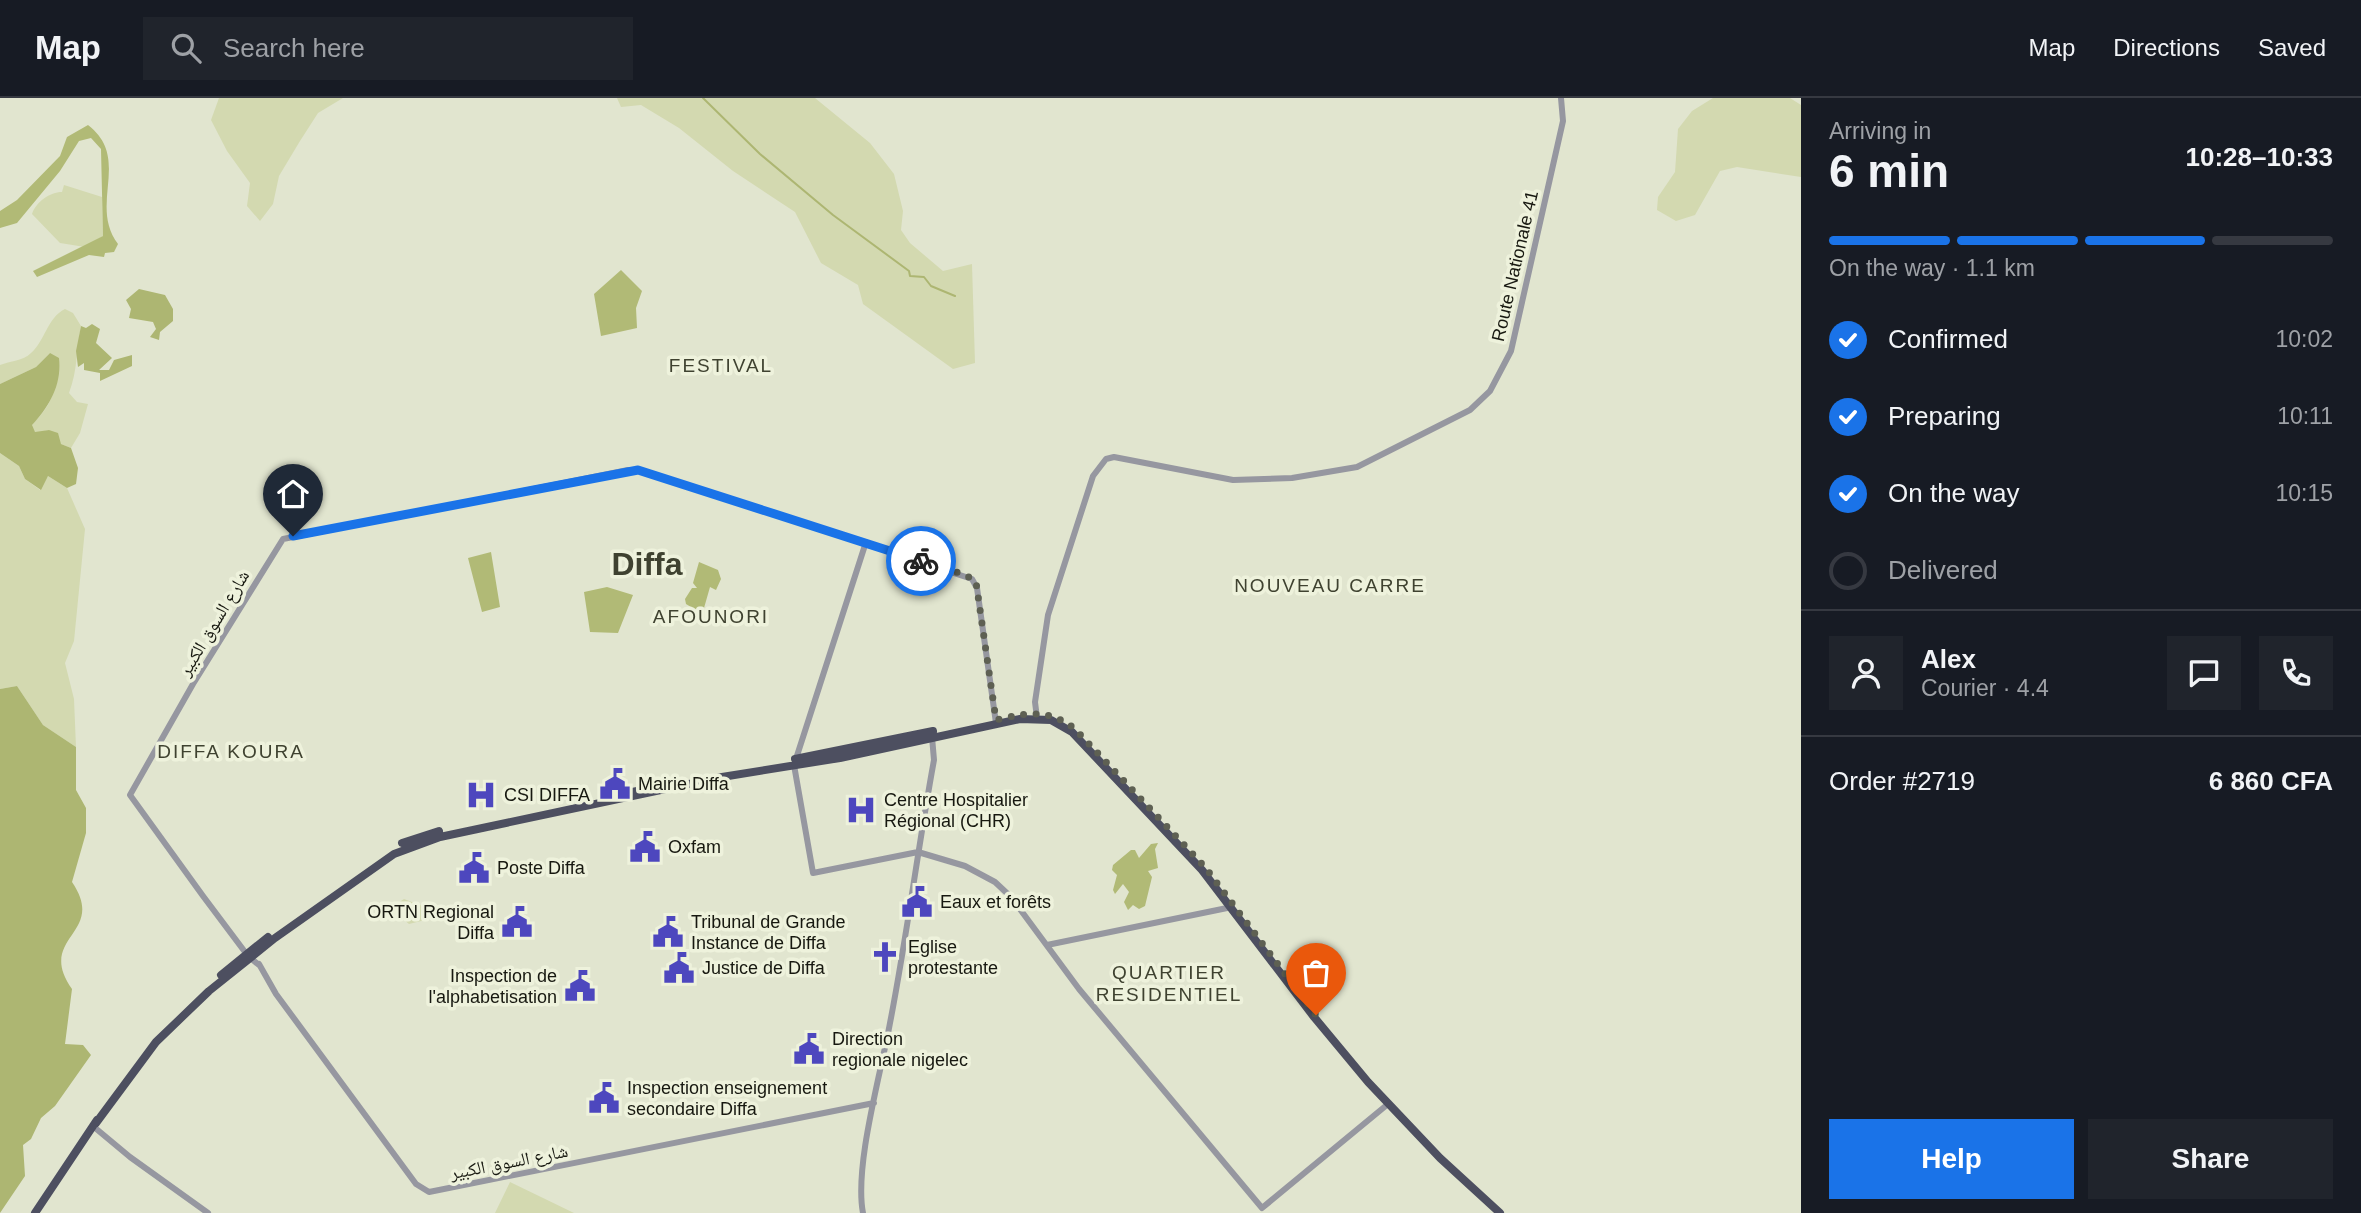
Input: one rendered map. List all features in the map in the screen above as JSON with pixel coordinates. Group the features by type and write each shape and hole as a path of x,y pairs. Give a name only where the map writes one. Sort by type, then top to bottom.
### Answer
{"highway":[{"path":"1037,715 1072,732 1179,843 1388,1104 1500,1213"},
{"path":"35,1213 156,1042 249,952 394,854 424,841 795,762 840,758 931,734 996,721 1037,715 1054,716 1075,729 1205,867 1291,979 1319,1021"}],"street":[{"name":"Route Nationale 41","path":"1037,715 1035,702 1048,615 1093,476 1106,459 1114,457 1233,480 1331,472 1357,467 1469,411 1490,391 1511,351 1563,121 1561,98"},
{"name":"شارع السوق الكبير","path":"874,1103 429,1192 416,1184 276,994 259,965 197,889 130,795 171,721 283,539 638,470 966,575 976,582 996,721"},
{"path":"866,542 795,762 813,873 918,852 951,860 995,882 1011,897 1079,989 1262,1208 1388,1104"},
{"path":"863,1213 861,1193 874,1103 934,760 931,734"},
{"path":"1047,945 1232,907"},
{"path":"95,1125 130,1157 208,1213"}],"shaded area":[{"path":"219,98 343,98 318,113 279,176 273,204 260,221 247,206 250,183 227,151 211,120"},
{"path":"617,98 815,98 870,143 894,174 903,211 901,230 910,243 943,271 972,264 975,363 953,369 863,304 858,285 821,263 795,212 733,171 679,128 641,105 621,107"},
{"path":"1713,98 1790,98 1801,105 1801,177 1737,167 1720,171 1695,215 1676,221 1657,210 1658,197 1675,172 1678,129 1692,111"},
{"path":"88,125 101,138 107,152 107,213 110,229 118,244 114,252 105,253 104,257 89,255 37,277 33,271 103,236 101,149 91,138 79,141 60,171 17,223 0,228 0,211 17,200 60,156 67,137"},
{"path":"64,185 102,197 103,236 85,247 60,243 32,214 44,198 62,192"},
{"path":"621,270 642,291 636,308 637,328 601,336 594,294"},
{"path":"139,289 165,295 173,309 173,321 160,332 159,340 150,337 156,329 153,322 129,318 131,309 126,300"},
{"path":"65,309 73,313 81,326 69,393 77,402 88,404 80,433 71,448 61,444 49,430 35,433 31,425 46,408 53,392 54,375 50,353 36,367 0,384 0,365 28,356 54,318"},
{"path":"92,324 100,329 96,343 112,358 99,370 109,370 114,360 132,355 132,366 100,381 100,373 84,370 84,363 78,367 76,351 81,326 86,328"},
{"path":"50,353 59,358 56,386 49,403 32,425 35,432 49,430 58,433 61,444 71,448 78,468 76,484 67,488 48,476 41,490 25,479 19,466 0,453 0,384 36,367"},
{"path":"0,453 19,466 25,479 40,490 48,476 67,488 85,529 74,641 65,663 74,699 76,747 43,725 17,686 0,689"},
{"path":"491,552 500,607 482,612 468,558"},
{"path":"699,562 718,570 721,579 716,590 710,587 704,608 696,614 696,610 686,604 685,599 692,588 697,588 693,583"},
{"path":"607,587 633,595 618,633 590,632 584,592"},
{"path":"17,686 43,725 76,747 76,790 86,808 86,833 72,882 81,900 82,914 61,957 63,971 72,989 65,1044 83,1045 91,1055 55,1106 41,1118 31,1139 23,1145 25,1176 0,1213 0,689"},
{"path":"1158,843 1155,849 1158,868 1148,871 1152,877 1145,906 1139,909 1133,905 1128,910 1124,902 1129,892 1123,884 1115,894 1113,890 1117,875 1112,870 1113,865 1131,850 1135,850 1139,858 1151,844"},
{"path":"404,899 425,907 437,917 409,924 390,908"},
{"path":"510,1182 574,1213 495,1213"}],"waterway":[{"path":"703,98 760,154 833,215 909,271 910,276 924,277 931,286 955,296"}],"way so far":[{"path":"921,561 966,575 976,582 996,720 1041,712 1065,721 1075,729 1205,867 1235,903 1316,1015"}],"place":[{"name":"Mairie Diffa","path":"615,784"},
{"name":"CSI DIFFA","path":"481,795"},
{"name":"Centre Hospitalier Régional (CHR)","path":"861,810"},
{"name":"Oxfam","path":"645,847"},
{"name":"Poste Diffa","path":"474,868"},
{"name":"Eaux et forêts","path":"917,902"},
{"name":"ORTN Regional Diffa","path":"517,922"},
{"name":"Tribunal de Grande Instance de Diffa","path":"668,932"},
{"name":"Eglise protestante","path":"885,957"},
{"name":"Justice de Diffa","path":"679,968"},
{"name":"Inspection de l'alphabetisation","path":"580,986"},
{"name":"Direction regionale nigelec","path":"809,1049"},
{"name":"Inspection enseignement secondaire Diffa","path":"604,1098"}],"district":[{"name":"FESTIVAL","path":"721,365"},
{"name":"Diffa","path":"647,564"},
{"name":"NOUVEAU CARRE","path":"1330,585"},
{"name":"AFOUNORI","path":"711,616"},
{"name":"DIFFA KOURA","path":"231,751"},
{"name":"QUARTIER RESIDENTIEL","path":"1169,983"}],"route":[{"path":"293,536 638,470 921,561"}]}
